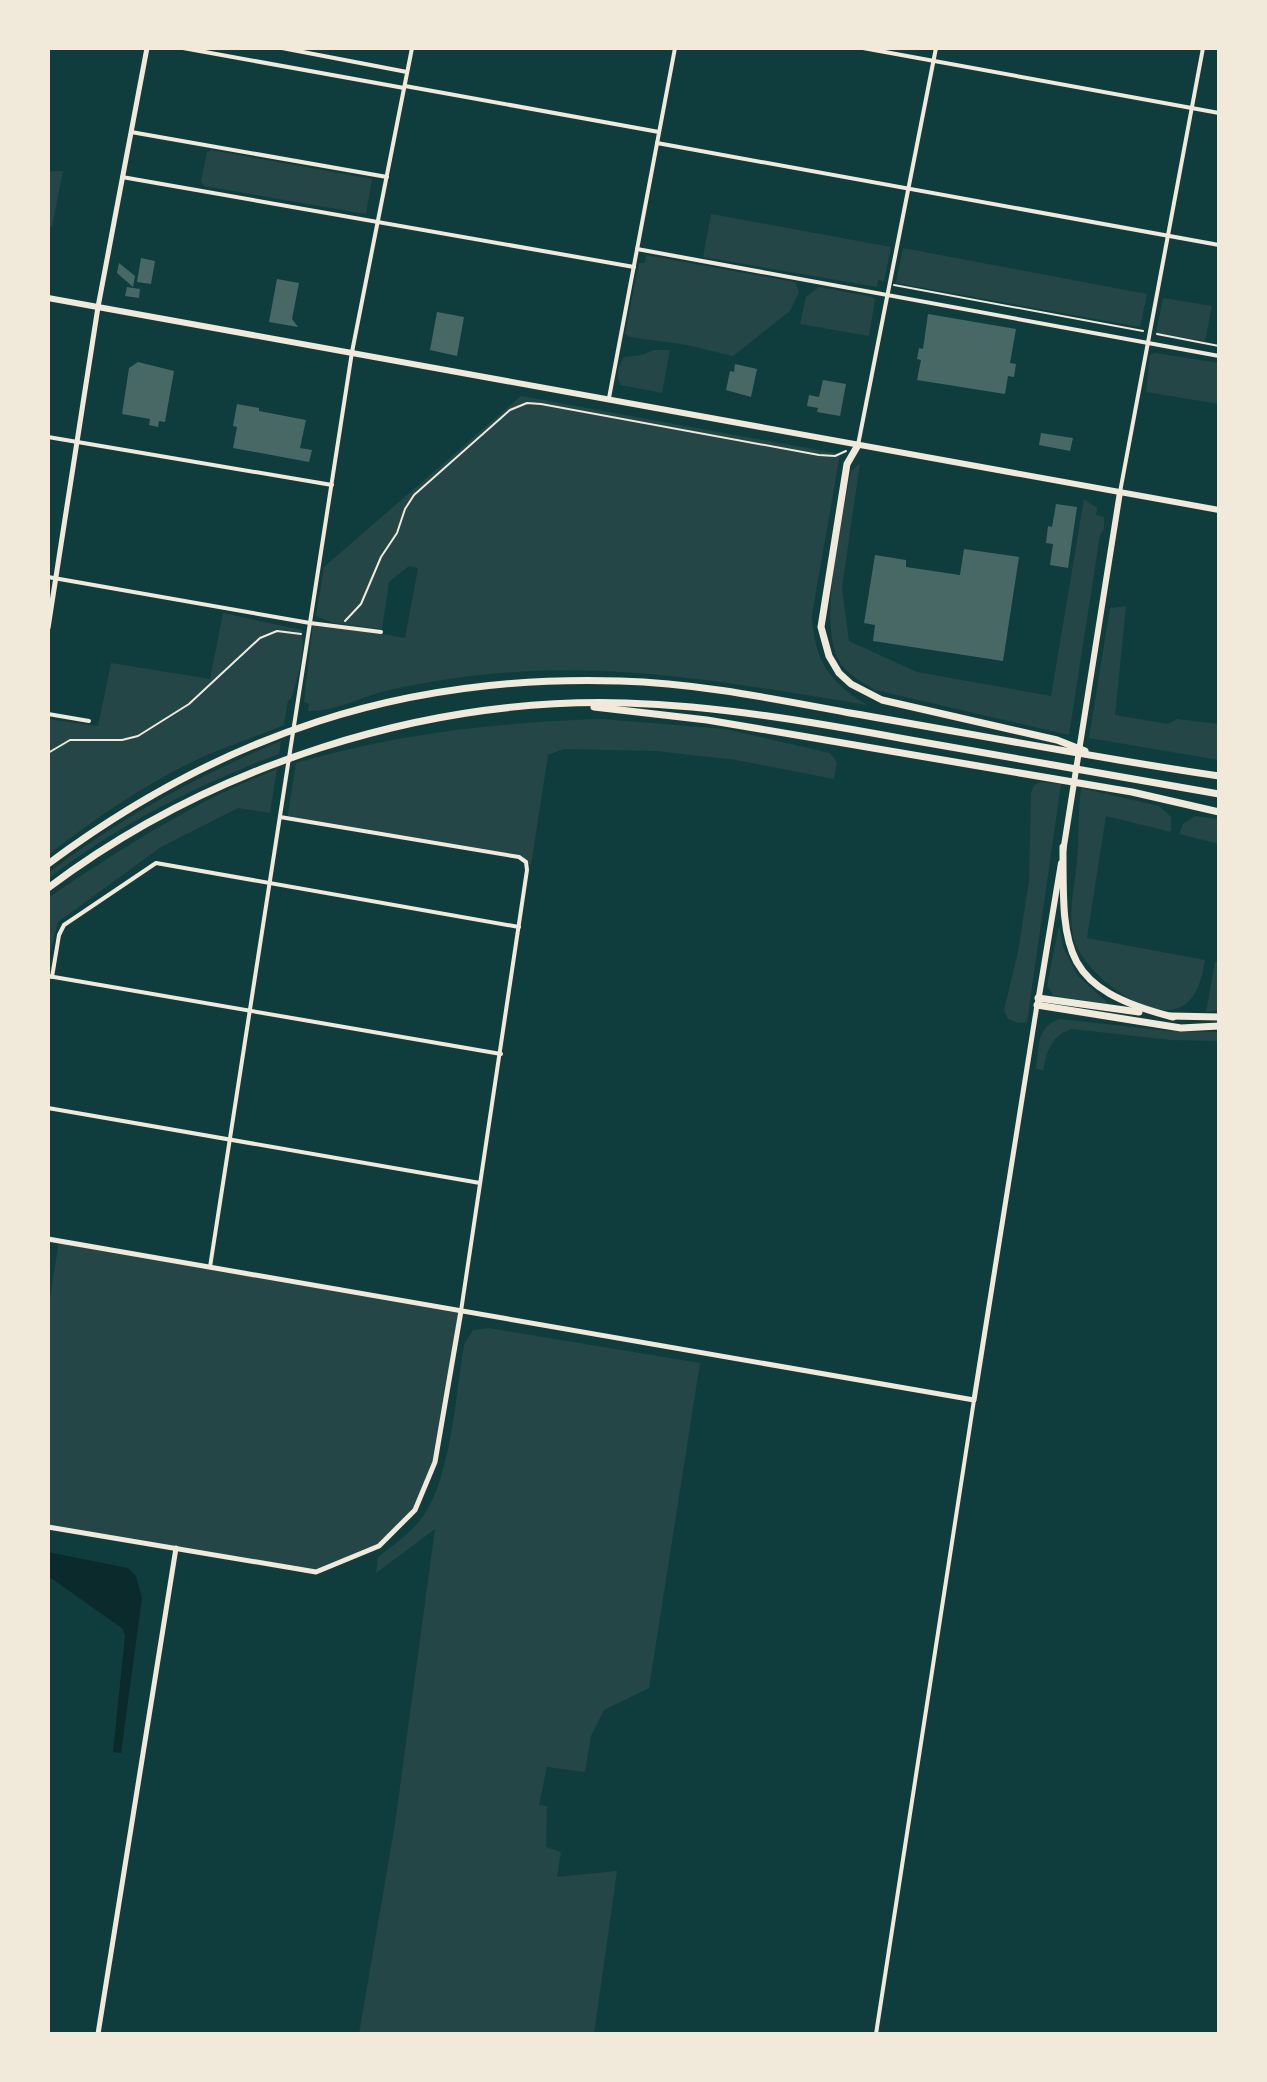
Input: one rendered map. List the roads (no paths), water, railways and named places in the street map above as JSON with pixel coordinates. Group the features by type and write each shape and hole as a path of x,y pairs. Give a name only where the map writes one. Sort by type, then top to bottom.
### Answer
{"highway":[{"path":"858,445 847,464 823,606 824,642 839,673 851,684 882,700 1057,740 1102,758"},
{"path":"48,864 114,817 214,761 264,740 319,720 402,698 454,688 538,681 622,681 731,692 1219,776"},
{"path":"576,704 707,720 1132,792 1219,812"},
{"path":"48,888 110,845 161,815 259,769 316,748 457,716 576,704 668,705 790,719 1219,794"},
{"path":"1063,847 1066,932 1071,953 1082,971 1118,999 1173,1017"},
{"path":"1038,1002 1173,1017 1219,1017"},
{"path":"1038,1002 1181,1028 1219,1026"}],"main road":[{"path":"48,298 1219,510"},
{"path":"1038,1002 1120,492"}],"street":[{"path":"48,628 98,307 147,48"},
{"path":"183,48 659,132"},
{"path":"282,48 407,72"},
{"path":"210,1267 352,352 412,48"},
{"path":"609,398 675,48"},
{"path":"863,48 1219,113"},
{"path":"858,445 936,48"},
{"path":"1120,492 1203,48"},
{"path":"131,132 387,177"},
{"path":"657,143 1219,245"},
{"path":"122,177 634,267"},
{"path":"637,249 1219,356"},
{"path":"48,437 332,485"},
{"path":"48,577 310,623 381,632"},
{"path":"48,714 89,721"},
{"path":"48,1527 316,1572 379,1546 415,1510 435,1462 501,1054 526,862 519,857 280,817"},
{"path":"501,1054 50,977 64,925 156,863 519,927"},
{"path":"876,2034 1038,1002"},
{"path":"48,1108 480,1183"},
{"path":"48,1239 974,1400"},
{"path":"98,2034 176,1548"}]}
